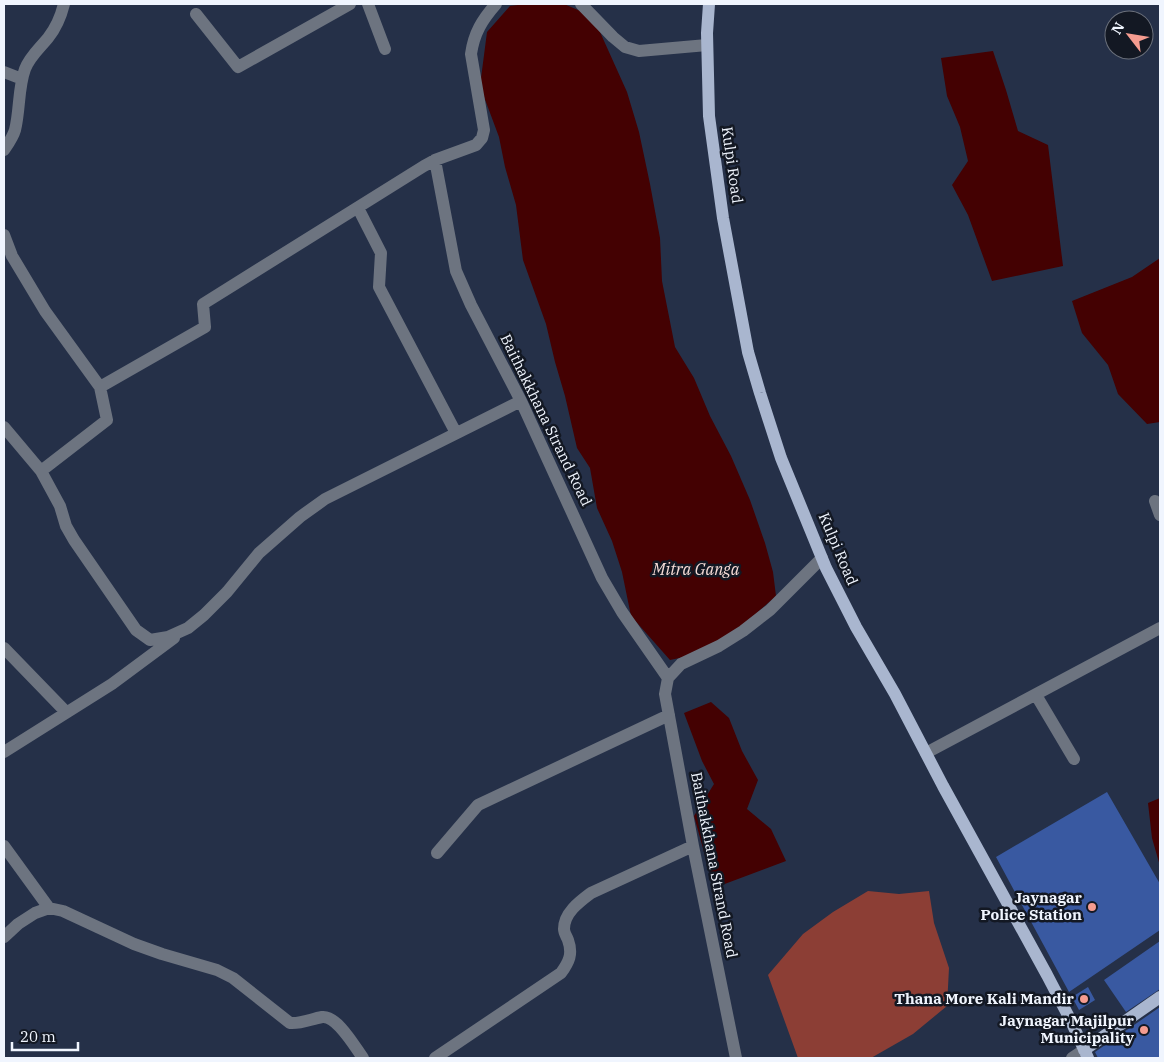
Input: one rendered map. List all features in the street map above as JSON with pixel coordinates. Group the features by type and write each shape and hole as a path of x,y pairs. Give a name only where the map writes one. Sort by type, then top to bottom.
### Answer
{"main road":[{"name":"Kulpi Road","path":"710,4 707,34 709,116 723,218 748,352 782,458 826,568 856,627 1047,975 1086,1054"},
{"path":"1086,1054 1160,997"}],"street":[{"path":"4,150 15,130 22,79 26,67 31,56 48,38 56,26 62,14 64,4"},
{"path":"196,14 238,67 350,4"},
{"path":"368,4 385,49"},
{"path":"100,387 205,327 203,304 435,160 476,145 482,138 484,130 471,54 479,27 496,4"},
{"path":"582,4 612,37 625,47 639,51 707,45"},
{"path":"4,72 22,79"},
{"name":"Baithakkhana Strand Road","path":"435,160 456,271 471,305 521,401 602,578 622,612 668,678 665,694 693,846 736,1058"},
{"path":"358,208 380,253 379,287 456,434"},
{"path":"4,235 12,256 45,311 100,387 107,420 41,471"},
{"path":"4,752 112,684 188,628 227,592 259,553 300,516 325,499 521,401"},
{"path":"4,427 41,471 60,506 66,526 74,540 136,630 150,640 168,637 188,628"},
{"path":"1155,501 1160,515"},
{"path":"668,678 682,664 719,646 770,610 822,558"},
{"path":"926,754 1160,628"},
{"path":"4,648 66,712"},
{"path":"1036,695 1074,759"},
{"path":"437,854 478,805 669,715"},
{"path":"4,846 49,908"},
{"path":"435,1058 561,972 569,961 570,946 564,930 568,915 578,903 591,894 693,846"},
{"path":"4,937 18,924 35,913 49,908 63,911 134,944 217,970 233,978 290,1022 297,1023 324,1017 332,1020 340,1027 363,1058"},
{"path":"1072,1058 1086,1054"}],"shaded area":[{"path":"868,891 899,894 929,891 934,923 949,968 947,1006 913,1034 871,1058 798,1058 768,975 803,934 833,912"}],"water":[{"name":"Mitra Ganga","path":"564,4 585,13 600,32 627,92 639,132 650,184 660,238 662,281 675,347 694,378 710,416 731,456 750,500 773,572 776,596 735,632 698,654 670,660 631,616 622,572 612,541 597,508 590,468 577,448 546,324 523,260 516,205 499,137 480,86 487,32 510,6"},
{"path":"993,51 1018,131 1048,145 1063,266 992,281 968,215 952,185 968,161 960,127 947,96 941,58"},
{"path":"1160,258 1160,422 1147,424 1118,394 1108,365 1082,333 1072,301 1132,277"},
{"path":"711,702 729,718 742,751 758,780 747,809 771,829 786,861 714,888 694,816 714,784 702,761 684,713"},
{"path":"1160,798 1160,866 1152,838 1148,803"}],"building":[{"name":"Jaynagar Police Station","path":"1107,792 1160,884 1160,930 1069,992 996,857"},
{"path":"1160,941 1160,989 1126,1012 1104,980"},
{"name":"Thana More Kali Mandir","path":"1088,987 1095,1000 1079,1010 1072,997"},
{"name":"Jaynagar Majilpur Municipality","path":"1160,1007 1160,1058 1098,1058 1095,1052"}],"place":[{"name":"Jaynagar Police Station","path":"1092,907"},
{"name":"Thana More Kali Mandir","path":"1084,999"},
{"name":"Jaynagar Majilpur Municipality","path":"1144,1030"}]}
